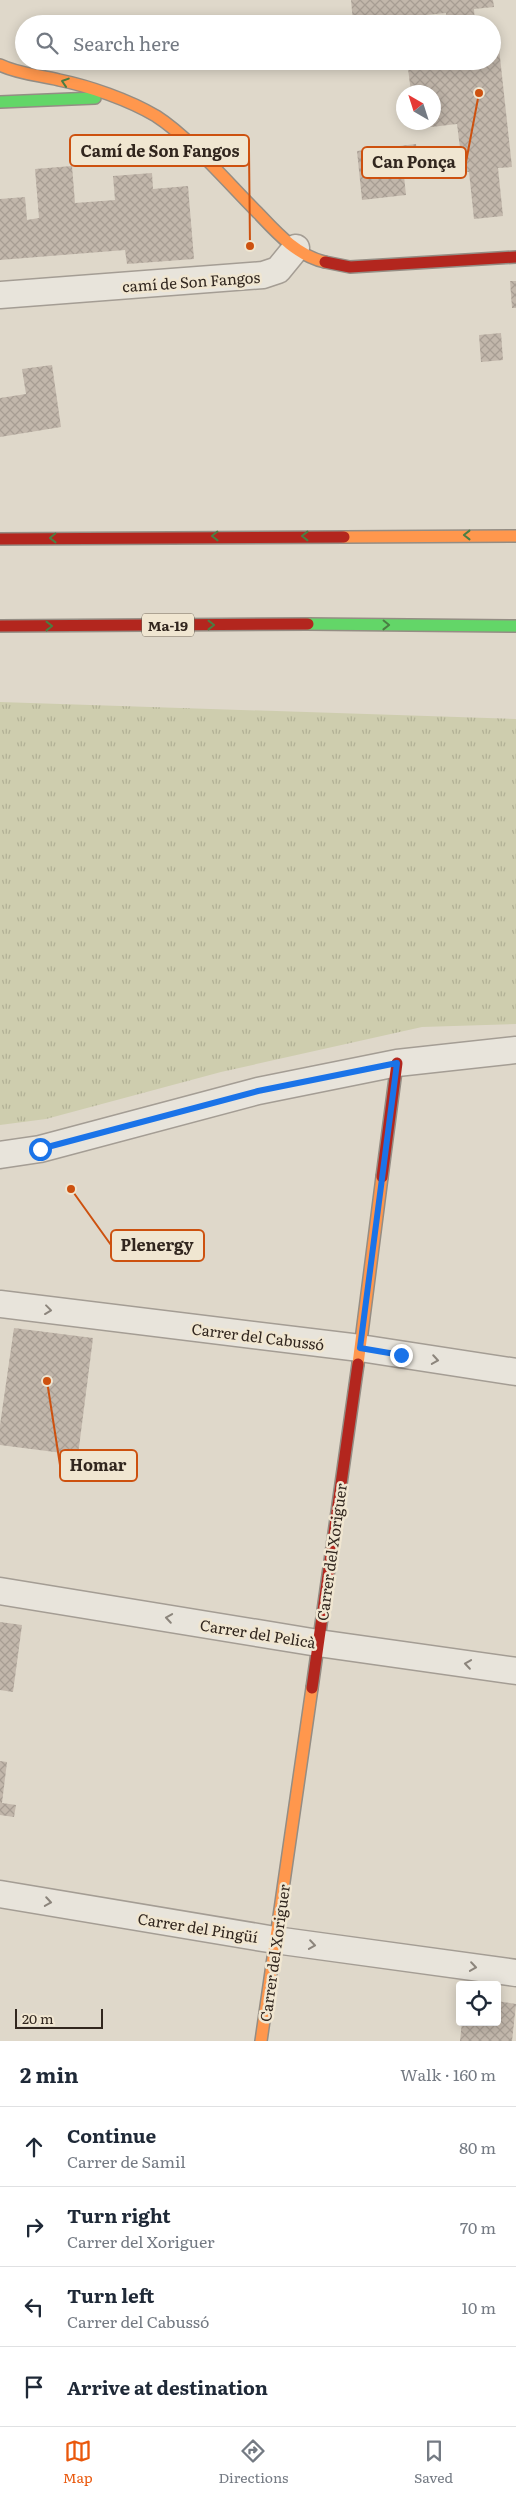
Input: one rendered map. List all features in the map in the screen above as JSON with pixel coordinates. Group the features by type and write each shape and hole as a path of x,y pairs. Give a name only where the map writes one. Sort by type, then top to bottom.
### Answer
{"main road":[{"path":"0,65 10,70 61,80 140,108 172,128 263,221 296,248 320,261 350,267 516,257"},
{"path":"0,102 111,98"},
{"path":"0,539 516,536"},
{"name":"Ma-19","path":"0,626 337,624 516,626"},
{"name":"Carrer del Xoriguer","path":"261,2041 360,1348 397,1063"}],"street":[{"name":"camí de Son Fangos","path":"0,295 263,275 278,270 296,248"},
{"path":"0,1155 40,1149 258,1091 397,1063 516,1050"},
{"name":"Carrer del Cabussó","path":"0,1304 360,1348 516,1372"},
{"name":"Carrer del Pelicà","path":"0,1591 318,1642 516,1671"},
{"name":"Carrer del Pingüí","path":"0,1894 275,1940 516,1973"}],"green space":[{"path":"0,702 516,719 516,1024 422,1027 221,1072 46,1119 0,1125"}],"building":[{"path":"351,0 493,0 494,7 474,9 474,15 446,15 446,13 425,15 352,15"},
{"path":"501,67 512,167 498,168 503,216 474,219 469,172 463,172 457,124 441,126 441,85 410,85 408,70 501,70"},
{"path":"416,144 419,174 404,176 406,195 362,200 357,151"},
{"path":"72,166 75,203 115,200 113,176 152,173 153,189 188,186 194,259 127,264 125,250 0,260 0,199 25,197 27,220 39,218 35,169"},
{"path":"510,281 516,281 516,308 512,308"},
{"path":"501,333 503,360 481,362 479,335"},
{"path":"52,365 61,427 0,437 0,398 26,394 22,369"},
{"path":"14,1328 93,1338 78,1455 0,1445 0,1425"},
{"path":"0,1622 22,1625 13,1692 0,1690"},
{"path":"0,1761 7,1762 2,1803 16,1805 14,1817 0,1815"},
{"path":"501,2002 516,2004 512,2041 460,2041 462,2026 501,2026"}],"traffic: fast":[{"path":"0,102 95,98"},
{"path":"308,624 516,626"}],"traffic: slow":[{"path":"0,65 96,90 134,104 156,116 195,148 272,228 296,249 325,262"},
{"path":"344,537 516,536"},
{"path":"358,1364 382,1177"},
{"path":"261,2041 312,1688"}],"traffic: jam":[{"path":"325,262 350,267 516,257"},
{"path":"0,539 344,537"},
{"path":"0,626 308,624"},
{"path":"382,1177 397,1063"},
{"path":"312,1688 358,1364"}],"place":[{"name":"Can Ponça","path":"479,93"},
{"name":"Camí de Son Fangos","path":"250,246"},
{"name":"Plenergy","path":"71,1189"},
{"name":"Homar","path":"47,1381"}],"route":[{"path":"40,1149 258,1091 397,1063 360,1348 401,1355"}]}
